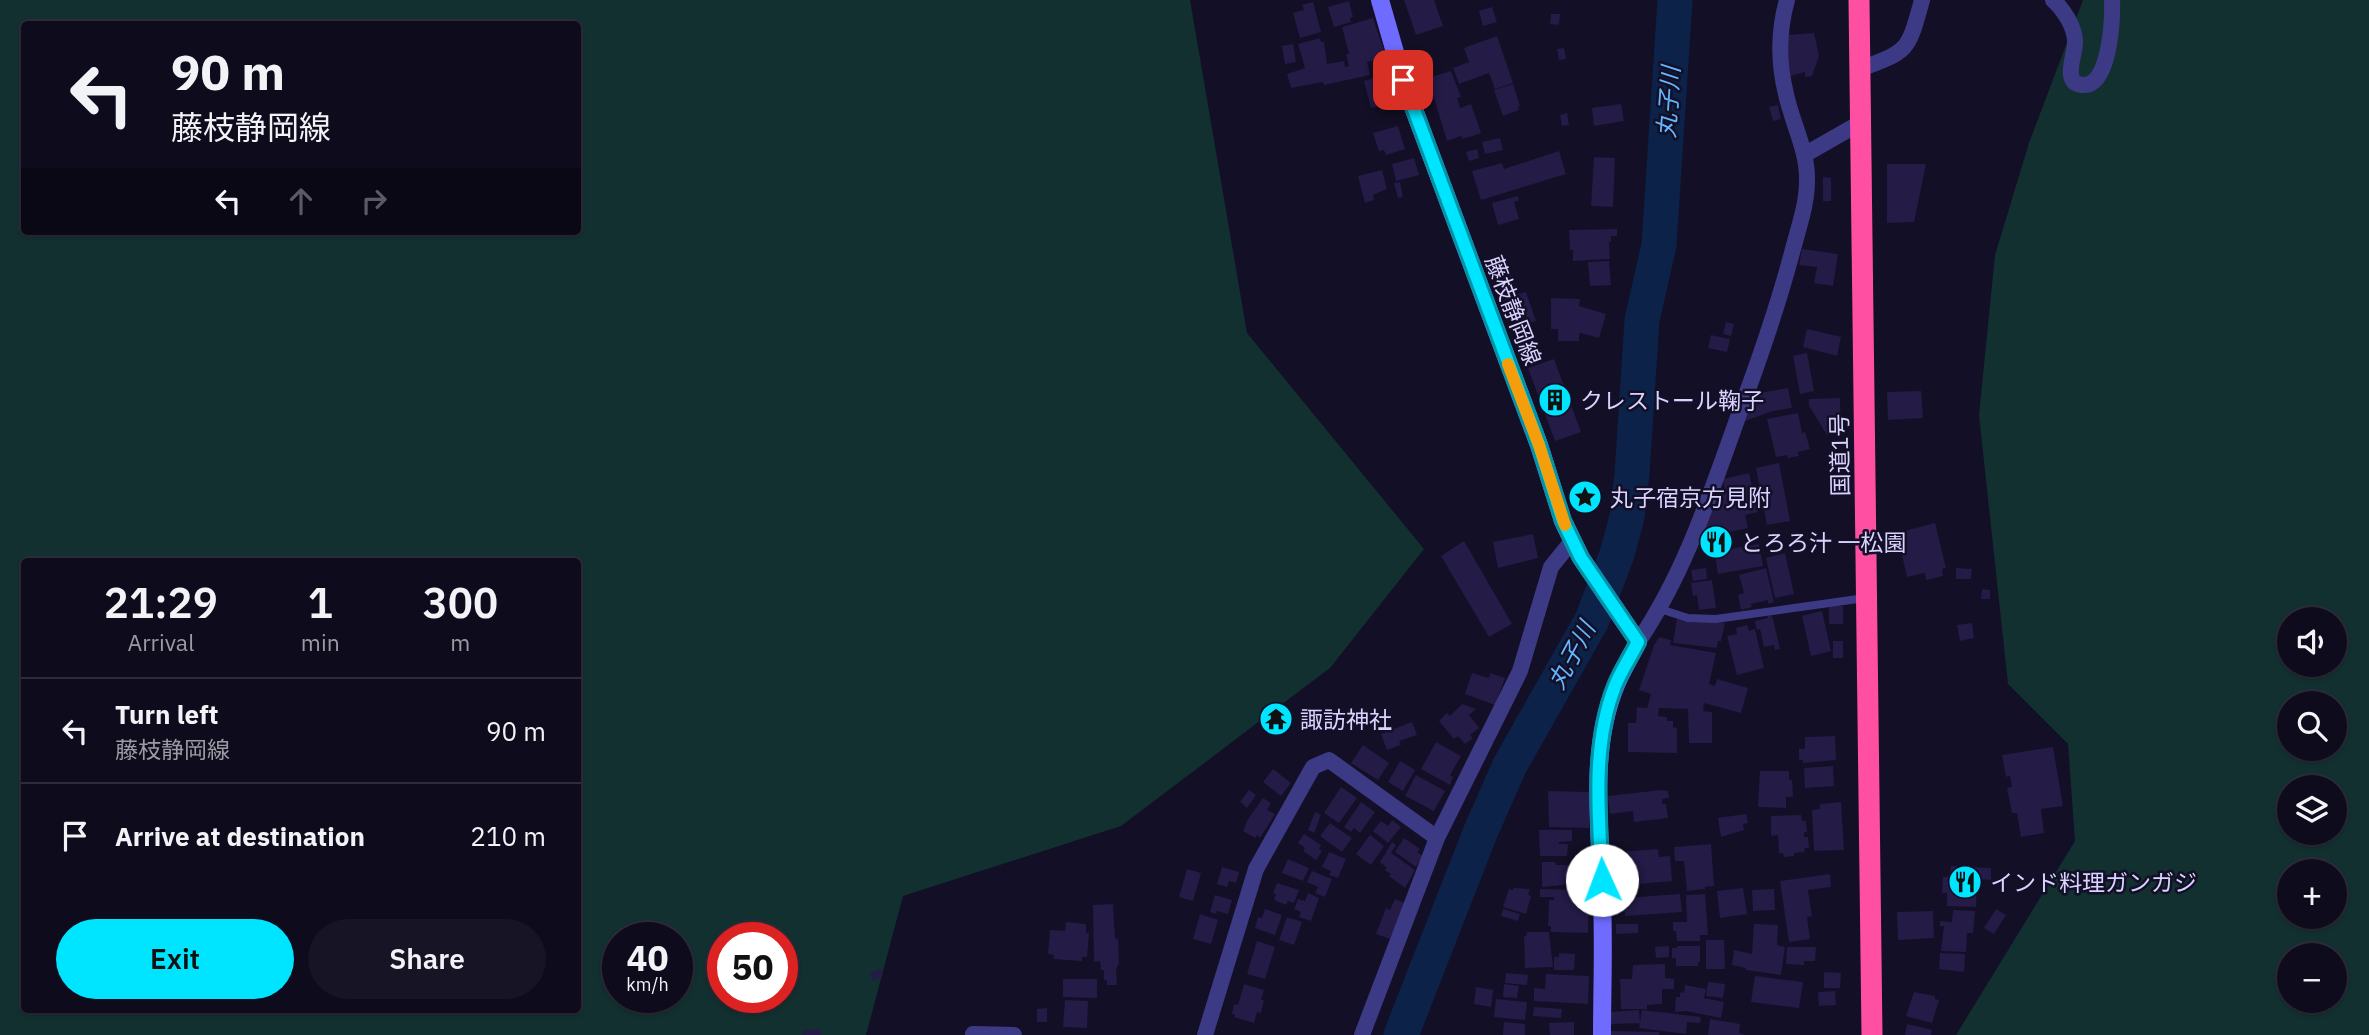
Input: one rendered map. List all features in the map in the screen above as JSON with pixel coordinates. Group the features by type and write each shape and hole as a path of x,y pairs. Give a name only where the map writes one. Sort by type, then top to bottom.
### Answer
{"highway":[{"name":"国道1号","path":"1859,0 1872,1035"}],"main road":[{"name":"藤枝静岡線","path":"1380,0 1403,80 1572,541 1638,642"},
{"path":"1602,1035 1602,904 1598,793 1600,754 1615,686 1638,642"}],"street":[{"path":"1638,642 1660,609 1691,543 1776,314 1805,204 1808,179 1804,155 1786,94 1779,52 1780,23 1787,0"},
{"path":"1860,69 1895,57 1903,50 1910,38 1922,0"},
{"path":"2053,0 2068,19 2072,29 2076,43 2070,69 2072,77 2082,86 2099,77 2103,69 2109,45 2112,0"},
{"path":"1804,155 1860,123"},
{"path":"1362,1035 1437,838 1520,671 1551,567 1572,541"},
{"path":"1205,1035 1255,869 1313,767 1329,761 1437,838"},
{"path":"973,1034 1014,1035"}],"lane":[{"path":"1660,609 1688,618 1716,620 1868,597"}],"green space":[{"path":"0,0 1190,0 1247,333 1424,549 1330,668 1121,826 903,896 866,1035 0,1035"},
{"path":"2083,0 2369,0 2369,1035 1956,1035 2075,841 2068,744 2008,684 1979,415 1995,255 2029,143"}],"building":[{"path":"1404,0 1434,0 1443,26 1416,35"},
{"path":"1349,1 1353,17 1350,18 1351,22 1334,27 1328,7"},
{"path":"1313,2 1321,32 1300,38 1293,13 1304,10 1302,5"},
{"path":"1492,7 1497,22 1483,26 1479,11"},
{"path":"1551,14 1560,14 1559,25 1550,24"},
{"path":"1373,18 1386,57 1367,62 1370,75 1324,85 1323,82 1291,88 1287,74 1305,68 1298,44 1320,38 1321,42 1324,42 1327,64 1344,61 1345,67 1349,66 1346,54 1349,54 1342,27"},
{"path":"1814,33 1819,56 1812,76 1805,77 1805,72 1790,76 1787,35"},
{"path":"1497,36 1513,83 1495,89 1489,73 1459,84 1453,68 1469,62 1464,48"},
{"path":"1293,44 1296,62 1285,64 1282,46"},
{"path":"1564,48 1566,59 1559,60 1557,49"},
{"path":"1451,71 1461,97 1457,98 1460,108 1471,104 1481,133 1447,141 1428,78"},
{"path":"1388,74 1395,102 1371,108 1364,81"},
{"path":"1513,84 1519,110 1503,116 1494,90"},
{"path":"1621,104 1624,121 1594,126 1592,108"},
{"path":"1778,105 1781,119 1773,121 1769,107"},
{"path":"1567,113 1569,125 1562,126 1560,115"},
{"path":"1398,126 1405,149 1386,155 1384,150 1379,151 1373,133"},
{"path":"1500,138 1503,150 1485,154 1482,142"},
{"path":"1477,149 1479,158 1469,161 1466,152"},
{"path":"1559,151 1566,174 1481,200 1472,171 1502,163 1504,169"},
{"path":"1594,157 1615,158 1613,207 1591,206"},
{"path":"1414,158 1419,175 1396,181 1392,164"},
{"path":"1887,164 1926,164 1914,222 1887,223"},
{"path":"1382,170 1387,189 1373,195 1374,200 1365,203 1358,176"},
{"path":"1823,177 1831,178 1831,201 1823,201"},
{"path":"1400,182 1403,197 1398,198 1394,183"},
{"path":"1518,196 1519,200 1514,202 1519,219 1498,225 1492,203"},
{"path":"1617,229 1617,236 1611,236 1609,242 1610,259 1573,261 1569,230"},
{"path":"1802,249 1838,254 1833,286 1814,283 1817,267 1799,265"},
{"path":"1609,261 1611,285 1590,286 1588,262"},
{"path":"1510,269 1512,278 1498,280 1497,271"},
{"path":"1526,292 1536,321 1514,327 1505,298"},
{"path":"1551,298 1580,299 1579,306 1606,314 1599,338 1581,333 1579,341 1558,341 1558,329 1551,329"},
{"path":"1726,322 1734,324 1731,336 1723,334"},
{"path":"1807,329 1841,337 1837,356 1803,347"},
{"path":"1711,335 1730,339 1727,352 1708,348"},
{"path":"1807,353 1814,391 1800,394 1793,356"},
{"name":"クレストール鞠子","path":"1554,359 1581,432 1555,441 1528,368"},
{"path":"1788,388 1792,408 1773,411 1745,421 1754,394"},
{"path":"1921,391 1923,418 1888,420 1887,392"},
{"path":"1840,398 1841,435 1827,435 1809,406 1809,399"},
{"path":"1798,413 1802,433 1805,432 1810,449 1798,452 1799,456 1776,457 1767,419"},
{"path":"1779,463 1790,521 1767,525 1756,468"},
{"path":"1749,473 1758,512 1745,515 1748,528 1725,533 1705,528 1719,492 1725,491 1723,479"},
{"path":"1935,523 1946,568 1942,569 1943,576 1926,580 1925,573 1907,577 1897,533"},
{"path":"1533,534 1538,558 1498,568 1493,542"},
{"path":"1464,541 1512,624 1489,637 1441,556"},
{"path":"1759,544 1763,566 1718,574 1715,556 1721,555 1720,551"},
{"path":"1785,553 1794,594 1775,598 1766,558"},
{"path":"1706,568 1707,579 1693,581 1691,570"},
{"path":"1766,568 1774,602 1768,604 1768,600 1751,604 1752,607 1741,610 1738,595 1744,593 1739,575"},
{"path":"1956,568 1972,569 1971,579 1956,579"},
{"path":"1712,580 1716,608 1699,610 1697,595 1693,596 1691,583"},
{"path":"1982,589 1990,590 1990,599 1981,599"},
{"path":"1829,606 1843,606 1843,624 1829,624"},
{"path":"1822,611 1831,651 1811,656 1802,616"},
{"path":"1771,615 1780,649 1775,650 1774,645 1764,647 1760,629 1757,630 1755,621"},
{"path":"1677,619 1725,623 1717,648 1673,643"},
{"path":"1972,623 1974,638 1960,641 1957,625"},
{"path":"1747,625 1749,631 1755,629 1764,668 1737,675 1727,636 1737,634 1736,628"},
{"path":"1659,637 1671,640 1670,645 1716,653 1709,684 1715,686 1717,679 1748,688 1741,713 1704,703 1703,711 1712,712 1712,743 1689,743 1688,709 1659,708 1658,716 1667,717 1667,721 1673,721 1673,727 1677,728 1677,753 1628,752 1628,723 1636,723 1637,707 1647,708 1651,694 1639,690"},
{"path":"1833,641 1843,641 1843,658 1833,658"},
{"path":"1472,673 1489,678 1490,673 1505,678 1495,705 1465,694"},
{"path":"1462,704 1476,709 1469,715 1479,728 1470,735 1473,738 1465,744 1458,736 1454,739 1439,721 1447,713 1450,716"},
{"path":"1277,708 1278,712 1283,711 1286,722 1268,726 1268,710"},
{"path":"1412,722 1417,735 1399,741 1401,745 1387,750 1381,734"},
{"path":"1835,736 1836,760 1803,763 1803,760 1799,760 1799,749 1805,749 1805,737"},
{"path":"1436,742 1461,756 1450,775 1453,777 1450,785 1421,769"},
{"path":"1363,745 1389,763 1378,780 1351,763"},
{"path":"2053,747 2063,806 2041,809 2044,833 2021,837 2017,813 2012,813 2007,788 2012,787 2010,776 2006,777 2002,755"},
{"path":"1400,761 1415,770 1403,791 1388,782"},
{"path":"1833,766 1834,786 1805,788 1804,768"},
{"path":"1273,769 1291,783 1281,796 1263,782"},
{"path":"1760,771 1789,771 1793,797 1786,797 1786,808 1758,807"},
{"path":"1416,775 1445,791 1434,811 1405,796"},
{"path":"1341,787 1357,798 1339,823 1324,813"},
{"path":"1249,790 1256,795 1247,808 1240,802"},
{"path":"1548,791 1589,792 1589,828 1549,827"},
{"path":"1668,791 1669,798 1662,799 1662,804 1666,804 1668,818 1634,822 1633,811 1610,814 1608,796"},
{"path":"1263,798 1271,803 1267,810 1275,814 1260,838 1257,835 1255,838 1243,831"},
{"path":"1361,802 1375,812 1360,833 1354,828 1351,832 1344,827"},
{"path":"1841,802 1844,850 1814,851 1812,810 1820,809 1820,804"},
{"path":"1315,812 1321,815 1314,833 1308,830"},
{"path":"1746,814 1748,823 1743,824 1744,830 1721,837 1718,818"},
{"path":"1801,815 1802,821 1806,821 1807,832 1804,832 1804,837 1808,837 1809,848 1805,848 1804,852 1794,853 1794,856 1784,857 1783,853 1779,853 1778,835 1771,836 1771,816"},
{"path":"1392,820 1401,827 1388,843 1373,831 1381,821 1388,826"},
{"path":"1330,823 1352,838 1342,852 1320,836"},
{"path":"1539,830 1572,830 1572,841 1559,842 1568,844 1567,856 1540,856"},
{"path":"1304,834 1321,845 1319,849 1322,851 1316,860 1303,851 1305,848 1298,843"},
{"path":"1370,835 1384,846 1371,865 1356,854"},
{"path":"1404,838 1420,849 1417,852 1423,856 1416,867 1395,852"},
{"path":"1392,842 1396,845 1391,853 1415,870 1405,888 1389,876 1391,874 1380,862"},
{"path":"1711,844 1714,886 1687,891 1684,861 1675,861 1674,847"},
{"path":"1658,849 1659,857 1670,856 1672,881 1628,885 1626,870 1621,870 1620,852"},
{"path":"1329,852 1346,859 1338,878 1329,875 1331,871 1322,867"},
{"path":"1288,859 1309,868 1303,881 1282,873"},
{"path":"1542,862 1574,865 1574,884 1542,887"},
{"path":"1951,866 1991,868 1991,880 1977,879 1976,907 1947,906 1947,893 1942,893 1943,877 1950,877"},
{"path":"1222,867 1239,872 1236,883 1229,881 1227,887 1217,884"},
{"path":"1187,869 1201,873 1193,901 1179,897"},
{"path":"1312,871 1332,879 1325,897 1315,893 1318,887 1307,882"},
{"path":"1830,874 1831,887 1808,890 1812,916 1807,917 1810,939 1789,942 1780,881"},
{"path":"1277,883 1299,890 1294,903 1288,901 1286,905 1274,900 1276,894 1273,893"},
{"path":"1743,888 1747,914 1720,918 1717,891"},
{"path":"1509,889 1530,889 1526,914 1503,907"},
{"path":"1540,889 1589,890 1588,933 1551,932 1551,926 1548,926 1549,900 1554,900 1554,897 1540,897"},
{"path":"1774,889 1775,910 1753,911 1752,890"},
{"path":"1308,893 1319,898 1311,921 1299,917 1301,912 1294,909 1298,899 1305,901"},
{"path":"1680,894 1682,912 1625,916 1624,898"},
{"path":"1705,894 1708,935 1700,935 1700,941 1677,941 1673,922 1687,922 1686,895"},
{"path":"1215,895 1232,900 1228,914 1210,912"},
{"path":"1395,899 1405,903 1390,939 1376,934 1386,908 1390,910"},
{"path":"1113,904 1119,963 1116,969 1117,985 1107,985 1100,961 1094,962 1093,905"},
{"path":"1265,909 1282,915 1275,935 1255,928 1258,917 1262,918"},
{"path":"1503,909 1520,914 1518,921 1501,916"},
{"path":"1996,909 2006,915 1994,934 1984,928"},
{"path":"1953,910 1975,911 1973,933 1967,933 1966,952 1941,951 1944,926 1940,926 1940,921 1952,922"},
{"path":"1933,911 1934,938 1898,940 1897,912"},
{"path":"1200,914 1218,920 1211,944 1193,939"},
{"path":"1287,917 1302,922 1294,945 1279,940"},
{"path":"1066,922 1086,924 1086,933 1089,933 1087,957 1082,957 1082,961 1053,959 1054,955 1048,954 1050,930 1065,931"},
{"path":"1616,924 1638,924 1638,933 1616,934"},
{"path":"1754,924 1778,925 1777,945 1785,947 1781,975 1732,965 1734,950 1752,954"},
{"path":"1527,932 1549,932 1553,967 1525,968 1524,936"},
{"path":"1706,940 1724,940 1725,969 1706,969"},
{"path":"1257,941 1275,947 1265,979 1247,974"},
{"path":"1669,946 1669,957 1656,958 1655,947"},
{"path":"1700,946 1698,966 1676,966 1676,958 1672,958 1672,948"},
{"path":"1787,947 1816,947 1815,961 1804,961 1804,965 1786,964"},
{"path":"1559,953 1575,954 1574,970 1554,970 1554,957 1559,957"},
{"path":"1940,953 1965,954 1964,972 1939,969"},
{"path":"1665,964 1665,978 1674,979 1674,989 1662,989 1662,1004 1647,1005 1647,1009 1621,1009 1620,979 1632,979 1633,965"},
{"path":"880,969 883,976 873,981 870,973"},
{"path":"1824,972 1841,973 1840,988 1824,988"},
{"path":"1506,973 1528,975 1527,985 1505,983"},
{"path":"1546,974 1589,976 1588,1004 1534,1001 1534,988 1545,989"},
{"path":"1755,976 1803,982 1799,1008 1751,1002"},
{"path":"1063,979 1097,979 1097,998 1063,997"},
{"path":"1708,982 1725,984 1723,998 1706,996"},
{"path":"1244,984 1264,990 1261,1013 1257,1012 1254,1023 1232,1014 1234,1004 1238,1005"},
{"path":"1504,984 1519,986 1517,998 1503,997"},
{"path":"1685,985 1706,989 1704,998 1724,1002 1721,1018 1686,1011 1675,1012 1676,997 1680,997 1680,992 1684,993"},
{"path":"1476,987 1493,990 1491,1007 1474,1004"},
{"path":"1835,991 1836,1005 1819,1006 1818,992"},
{"path":"1914,992 1935,996 1935,999 1939,1000 1932,1023 1906,1016"},
{"path":"1496,999 1527,1002 1525,1020 1494,1017"},
{"path":"1065,1000 1088,1001 1087,1028 1063,1027"},
{"path":"1534,1007 1562,1009 1561,1018 1533,1016"},
{"path":"1047,1008 1047,1022 1037,1022 1037,1009"},
{"path":"1639,1010 1640,1023 1610,1024 1609,1012"},
{"path":"1642,1010 1701,1017 1700,1023 1687,1022 1686,1034 1639,1028"},
{"path":"1710,1019 1740,1024 1739,1033 1745,1035 1708,1035"},
{"path":"1504,1022 1525,1024 1525,1035 1503,1035"},
{"path":"1574,1022 1574,1035 1550,1035 1549,1023"},
{"path":"1907,1024 1932,1030 1931,1035 1905,1035"},
{"path":"820,1028 821,1035 802,1035 802,1031"},
{"path":"1610,1031 1659,1032 1659,1035 1610,1035"}],"waterway":[{"name":"丸子川","path":"1401,1035 1480,833 1510,765 1592,620 1617,554 1627,517 1642,320 1659,245 1675,0"}],"slow traffic":[{"path":"1508,364 1539,445 1565,525"}],"place":[{"name":"クレストール鞠子","path":"1555,400"},
{"name":"丸子宿京方見附","path":"1585,497"},
{"name":"とろろ汁 一松園","path":"1716,542"},
{"name":"諏訪神社","path":"1276,719"},
{"name":"インド料理ガンガジ","path":"1965,882"}],"route":[{"path":"1403,80 1539,445 1563,521 1581,558 1638,642 1615,686 1600,754 1598,793 1602,880"}]}
